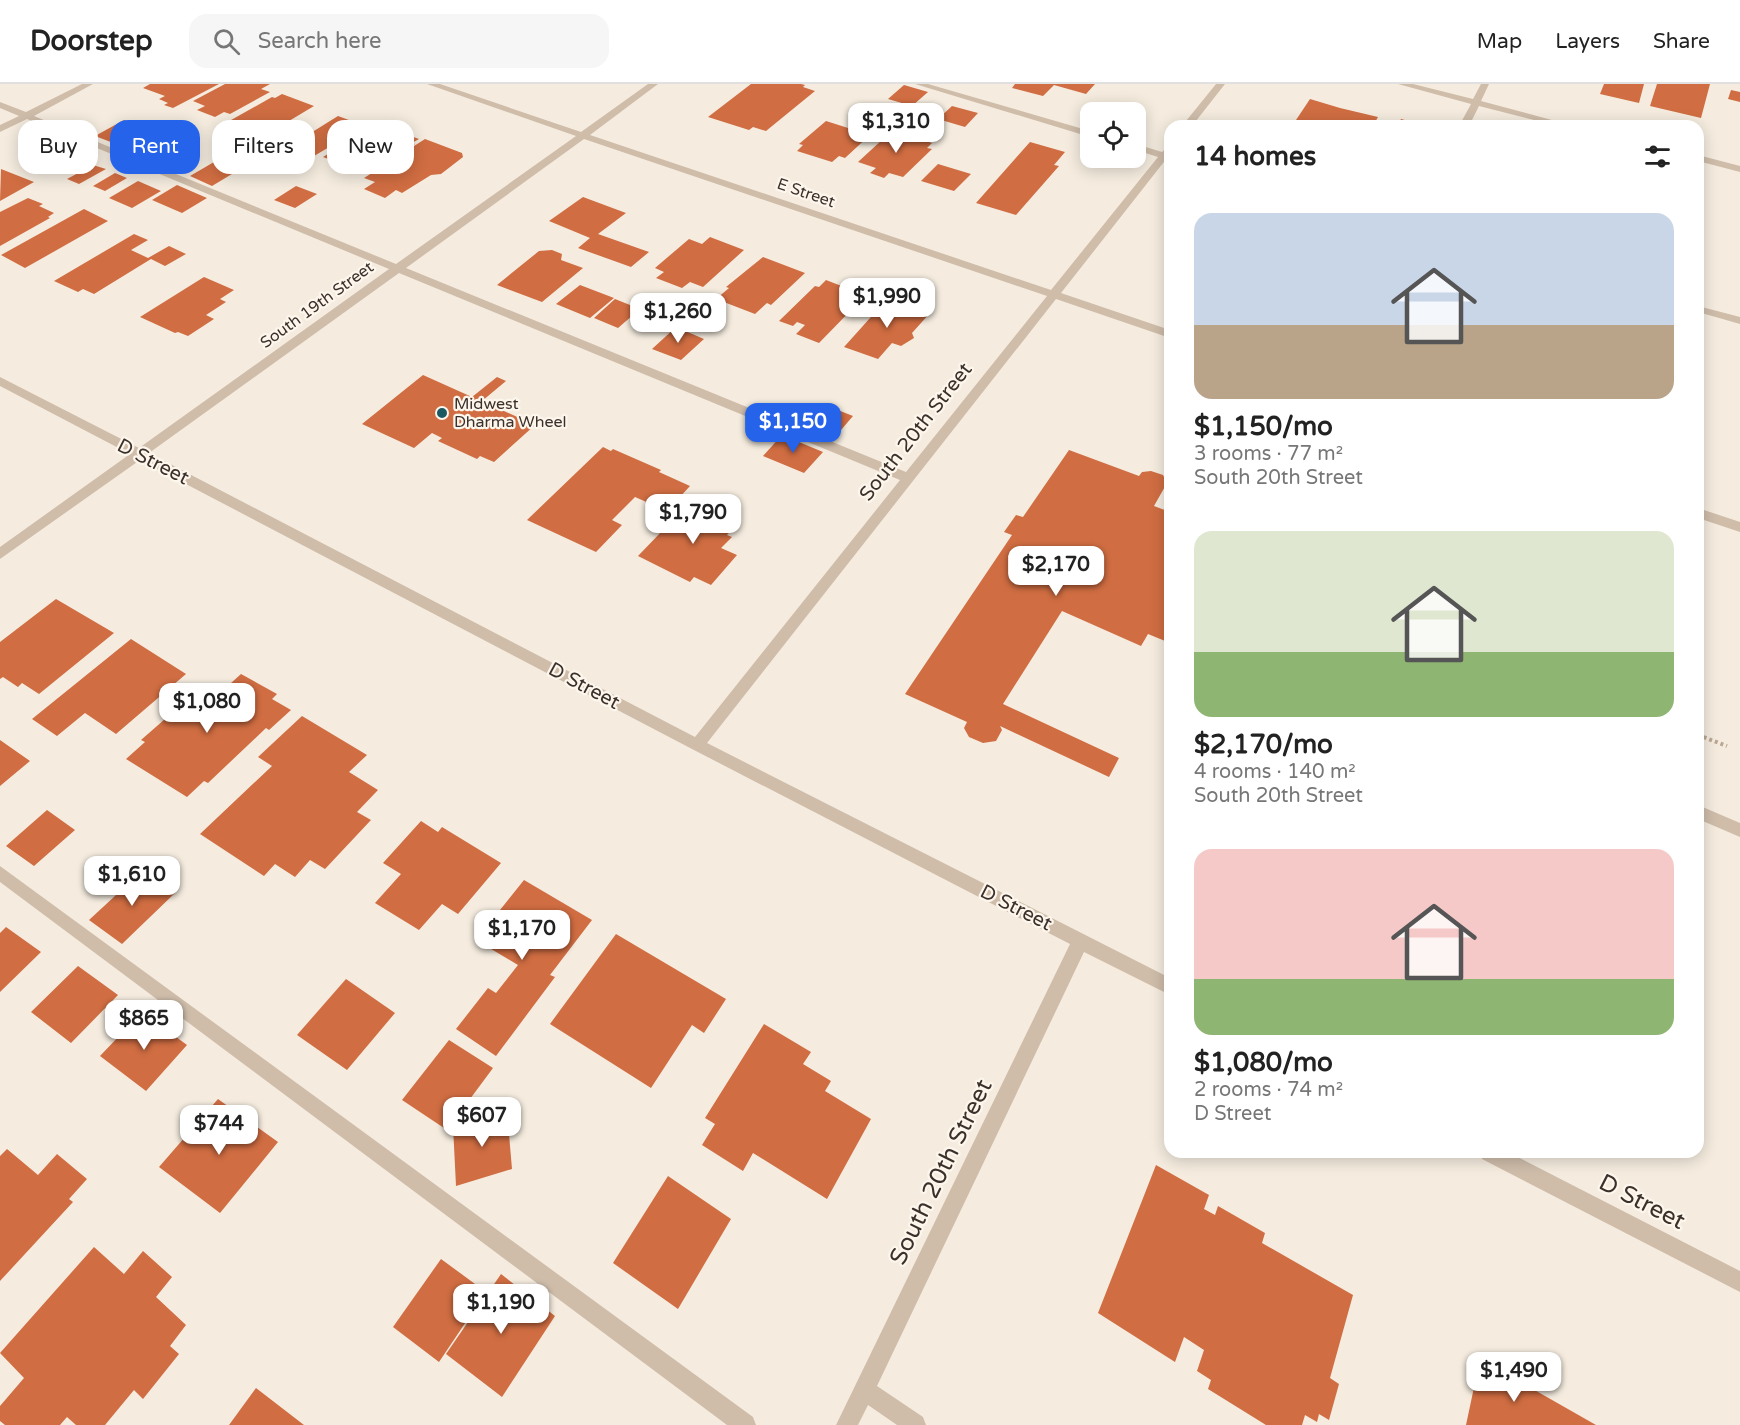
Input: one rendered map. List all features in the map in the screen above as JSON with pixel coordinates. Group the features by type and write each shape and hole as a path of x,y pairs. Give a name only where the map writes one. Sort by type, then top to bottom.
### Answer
{"street":[{"path":"0,129 89,84"},
{"name":"E Street","path":"431,84 1164,332"},
{"name":"South 19th Street","path":"0,554 654,84"},
{"path":"919,84 1080,131"},
{"path":"1192,120 1221,84"},
{"path":"1402,84 1546,120"},
{"path":"1467,120 1485,84"},
{"path":"0,105 908,478"},
{"path":"1146,149 1164,152"},
{"name":"South 20th Street","path":"697,745 1164,156"},
{"path":"1704,160 1740,169"},
{"path":"1704,311 1740,321"},
{"name":"D Street","path":"0,381 697,745 1164,984"},
{"path":"1704,515 1740,527"},
{"path":"1704,815 1740,830"},
{"path":"0,873 745,1425"},
{"name":"South 20th Street","path":"847,1425 1080,940"},
{"name":"D Street","path":"1501,1158 1740,1282"},
{"path":"864,1390 915,1425"}],"path":[{"path":"1704,737 1727,746"}],"building":[{"path":"150,84 219,84 173,108 164,105 168,103 159,99 165,96 143,88"},
{"path":"225,84 270,84 261,89 270,92 230,114 224,112 215,117 197,110 205,106 193,101"},
{"path":"751,84 801,84 815,91 766,131 753,127 749,130 708,117"},
{"path":"1015,84 1095,84 1086,94 1054,85 1043,96 1012,88"},
{"path":"1604,84 1644,84 1639,103 1600,94"},
{"path":"1657,84 1710,84 1701,118 1650,106"},
{"path":"904,85 928,92 912,106 888,99"},
{"path":"1731,90 1740,92 1740,102 1728,99"},
{"path":"282,94 314,106 291,120 231,120 272,97 275,98"},
{"path":"1310,99 1378,117 1376,120 1296,120"},
{"path":"952,106 978,113 965,127 938,119"},
{"path":"338,116 349,120 332,120"},
{"path":"826,121 848,128 855,122 874,128 868,134 871,134 845,158 839,156 832,162 797,151 803,145 799,144"},
{"path":"327,123 327,148 315,155 315,130"},
{"path":"110,128 110,142 98,137 98,134"},
{"path":"895,128 913,133 909,136 932,143 927,148 932,149 903,177 889,173 884,178 870,173 876,168 858,162"},
{"path":"425,139 462,153 463,157 441,174 431,175 402,193 396,190 385,198 364,189 375,182 364,178 370,174 414,174 414,146"},
{"path":"1030,142 1065,152 1054,165 1059,166 1016,215 976,203"},
{"path":"212,163 212,174 232,174 212,186 190,176 200,174 200,170"},
{"path":"938,164 971,174 954,191 921,181"},
{"path":"98,167 106,169 98,173"},
{"path":"1,169 34,182 0,201"},
{"path":"76,174 97,174 79,184 67,179"},
{"path":"113,174 127,178 105,191 93,186"},
{"path":"138,181 161,191 132,208 109,198"},
{"path":"177,185 207,198 182,213 152,200"},
{"path":"296,186 317,194 295,208 274,200"},
{"path":"583,197 626,213 598,234 649,252 631,267 578,248 590,238 549,221"},
{"path":"28,198 43,204 39,206 54,213 48,217 50,218 0,246 0,212"},
{"path":"84,209 108,221 25,268 1,255"},
{"path":"134,234 148,240 131,250 148,258 169,246 186,254 165,266 151,259 94,294 83,289 78,292 54,281"},
{"path":"710,237 744,250 703,287 690,282 682,288 656,278 664,272 655,268 689,239 702,244"},
{"path":"552,250 562,254 561,260 583,268 542,302 497,285 539,251"},
{"path":"763,257 805,273 771,305 767,303 755,314 716,299 729,288 726,287"},
{"path":"204,277 234,290 220,299 226,302 206,315 214,319 188,336 175,333 140,317"},
{"path":"826,280 862,294 856,300 860,301 819,343 796,334 805,325 797,322 793,326 779,321 815,286 819,287"},
{"path":"580,285 614,298 590,318 556,304"},
{"path":"888,298 930,313 912,333 914,338 901,346 892,343 878,359 844,347"},
{"path":"615,299 640,309 618,328 594,318"},
{"path":"676,327 704,339 681,360 652,349"},
{"name":"Midwest Dharma Wheel","path":"423,375 472,397 497,377 506,381 482,401 535,425 494,462 480,456 477,459 438,441 442,438 432,433 414,448 362,424"},
{"path":"820,403 853,416 835,437 802,422"},
{"path":"782,435 823,452 804,473 763,456"},
{"path":"603,447 611,451 613,449 661,470 659,472 690,486 667,511 635,497 612,520 622,525 596,552 527,520"},
{"path":"1069,450 1139,476 1142,472 1151,471 1164,477 1164,488 1154,506 1164,510 1164,641 1148,634 1141,646 1062,611 1003,704 1119,758 1109,777 1000,726 1002,730 996,741 983,743 969,737 964,728 967,722 905,694 1012,535 1004,532 1016,515 1023,517"},
{"path":"691,501 738,522 727,535 732,537 721,548 737,555 711,585 694,577 690,582 638,556"},
{"path":"56,599 114,633 39,694 22,683 18,687 3,677 0,679 0,642"},
{"path":"131,639 186,674 116,734 85,713 57,736 32,719"},
{"path":"241,674 277,694 272,699 291,710 269,730 266,728 208,783 204,781 187,797 126,759 145,742 141,740 205,684 220,693"},
{"path":"302,716 367,755 349,772 378,790 357,812 371,820 325,869 310,860 295,877 275,864 264,876 200,834 272,766 258,757"},
{"path":"0,740 30,761 0,786"},
{"path":"47,810 75,830 34,866 6,846"},
{"path":"421,821 438,832 442,827 501,863 458,914 442,904 419,930 375,903 401,874 383,863"},
{"path":"142,871 175,893 122,944 89,920"},
{"path":"524,880 592,920 550,975 555,977 496,1056 456,1029 488,988 496,993 518,965 476,940"},
{"path":"6,927 41,952 0,992 0,933"},
{"path":"616,934 726,999 704,1033 692,1025 651,1088 550,1024"},
{"path":"78,966 118,995 71,1043 31,1012"},
{"path":"346,979 395,1013 347,1070 297,1035"},
{"path":"142,1012 187,1045 146,1091 100,1056"},
{"path":"764,1024 811,1052 803,1064 831,1081 825,1091 871,1119 827,1199 753,1153 743,1171 702,1145 715,1124 705,1118"},
{"path":"449,1040 493,1068 447,1130 402,1100"},
{"path":"218,1099 278,1142 220,1213 159,1167"},
{"path":"507,1111 512,1169 456,1186 453,1126"},
{"path":"7,1149 38,1175 57,1154 87,1179 69,1199 73,1202 0,1281 0,1156"},
{"path":"1156,1165 1209,1195 1204,1209 1215,1215 1218,1206 1265,1233 1262,1243 1353,1295 1330,1378 1339,1384 1329,1420 1319,1414 1317,1422 1305,1415 1302,1425 1266,1425 1208,1389 1211,1380 1197,1371 1204,1350 1184,1337 1175,1362 1098,1313"},
{"path":"668,1176 731,1219 678,1309 613,1263"},
{"path":"94,1247 124,1274 143,1251 172,1277 156,1297 186,1325 170,1346 179,1354 143,1399 134,1390 105,1425 76,1425 67,1417 60,1425 5,1425 0,1421 0,1406 24,1378 0,1353"},
{"path":"441,1259 486,1292 439,1362 393,1327"},
{"path":"501,1274 555,1316 502,1397 446,1354"},
{"path":"1480,1359 1596,1425 1466,1425"},
{"path":"256,1388 304,1425 229,1425"}],"place":[{"name":"Midwest Dharma Wheel","path":"442,413"}]}
